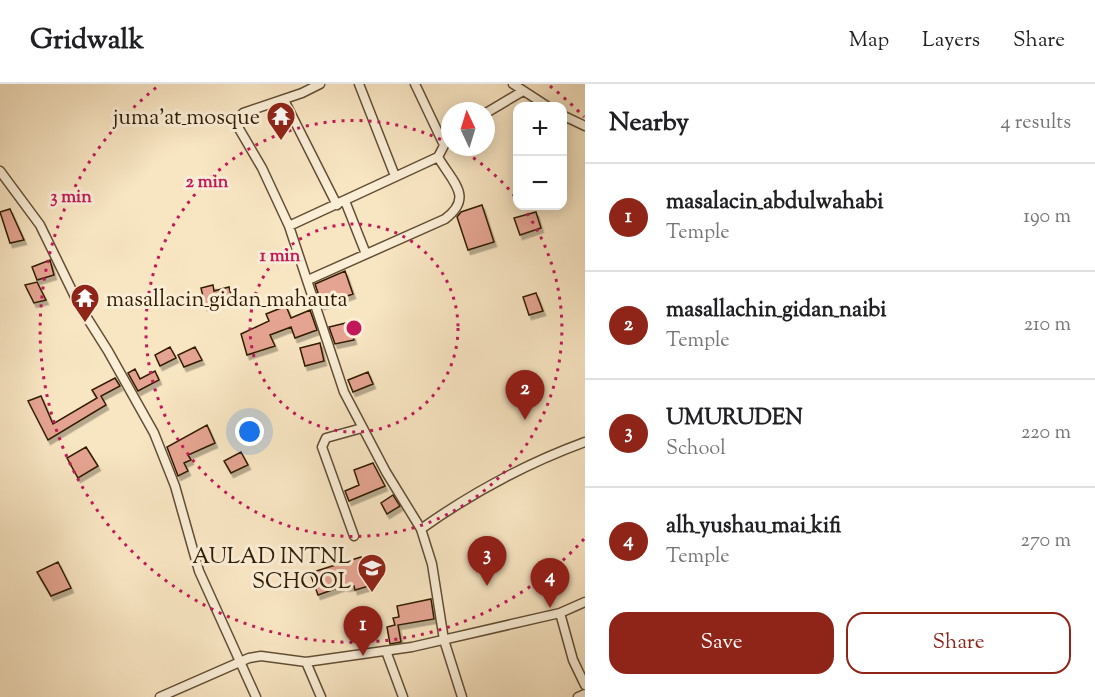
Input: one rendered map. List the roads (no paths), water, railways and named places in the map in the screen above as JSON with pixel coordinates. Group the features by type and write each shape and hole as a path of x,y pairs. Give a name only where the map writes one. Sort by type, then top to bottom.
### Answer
{"street":[{"path":"320,84 284,100 243,112 237,120 242,135 262,168 289,226 344,392 362,428 421,529 432,564 444,640 462,697"},
{"path":"359,84 395,176"},
{"path":"414,84 441,139"},
{"path":"513,84 541,102"},
{"path":"495,108 523,91"},
{"path":"284,100 341,203 366,254"},
{"path":"567,117 585,126"},
{"path":"289,226 438,157 441,151"},
{"path":"308,280 444,219 457,210 461,202 460,194 438,157"},
{"path":"0,171 40,225 79,305 154,433 175,486 199,571 255,697"},
{"path":"354,536 322,447 326,438 362,428"},
{"path":"421,529 475,491 517,469 585,442"},
{"path":"161,697 239,662 261,656 306,662 386,651 560,613 585,602"},
{"path":"560,613 573,660 585,684"},
{"path":"386,651 403,697"},
{"path":"306,662 321,697"},
{"path":"578,697 585,694"}],"place":[{"name":"juma'at_mosque","path":"281,142"},
{"name":"masallacin_gidan_mahauta","path":"85,324"},
{"name":"masallachin_gidan_naibi","path":"525,420"},
{"name":"UMURUDEN","path":"487,586"},
{"name":"AULAD INTNL SCHOOL","path":"372,594"},
{"name":"alh_yushau_mai_kifi","path":"550,608"},
{"name":"masalacin_abdulwahabi","path":"363,656"}]}
